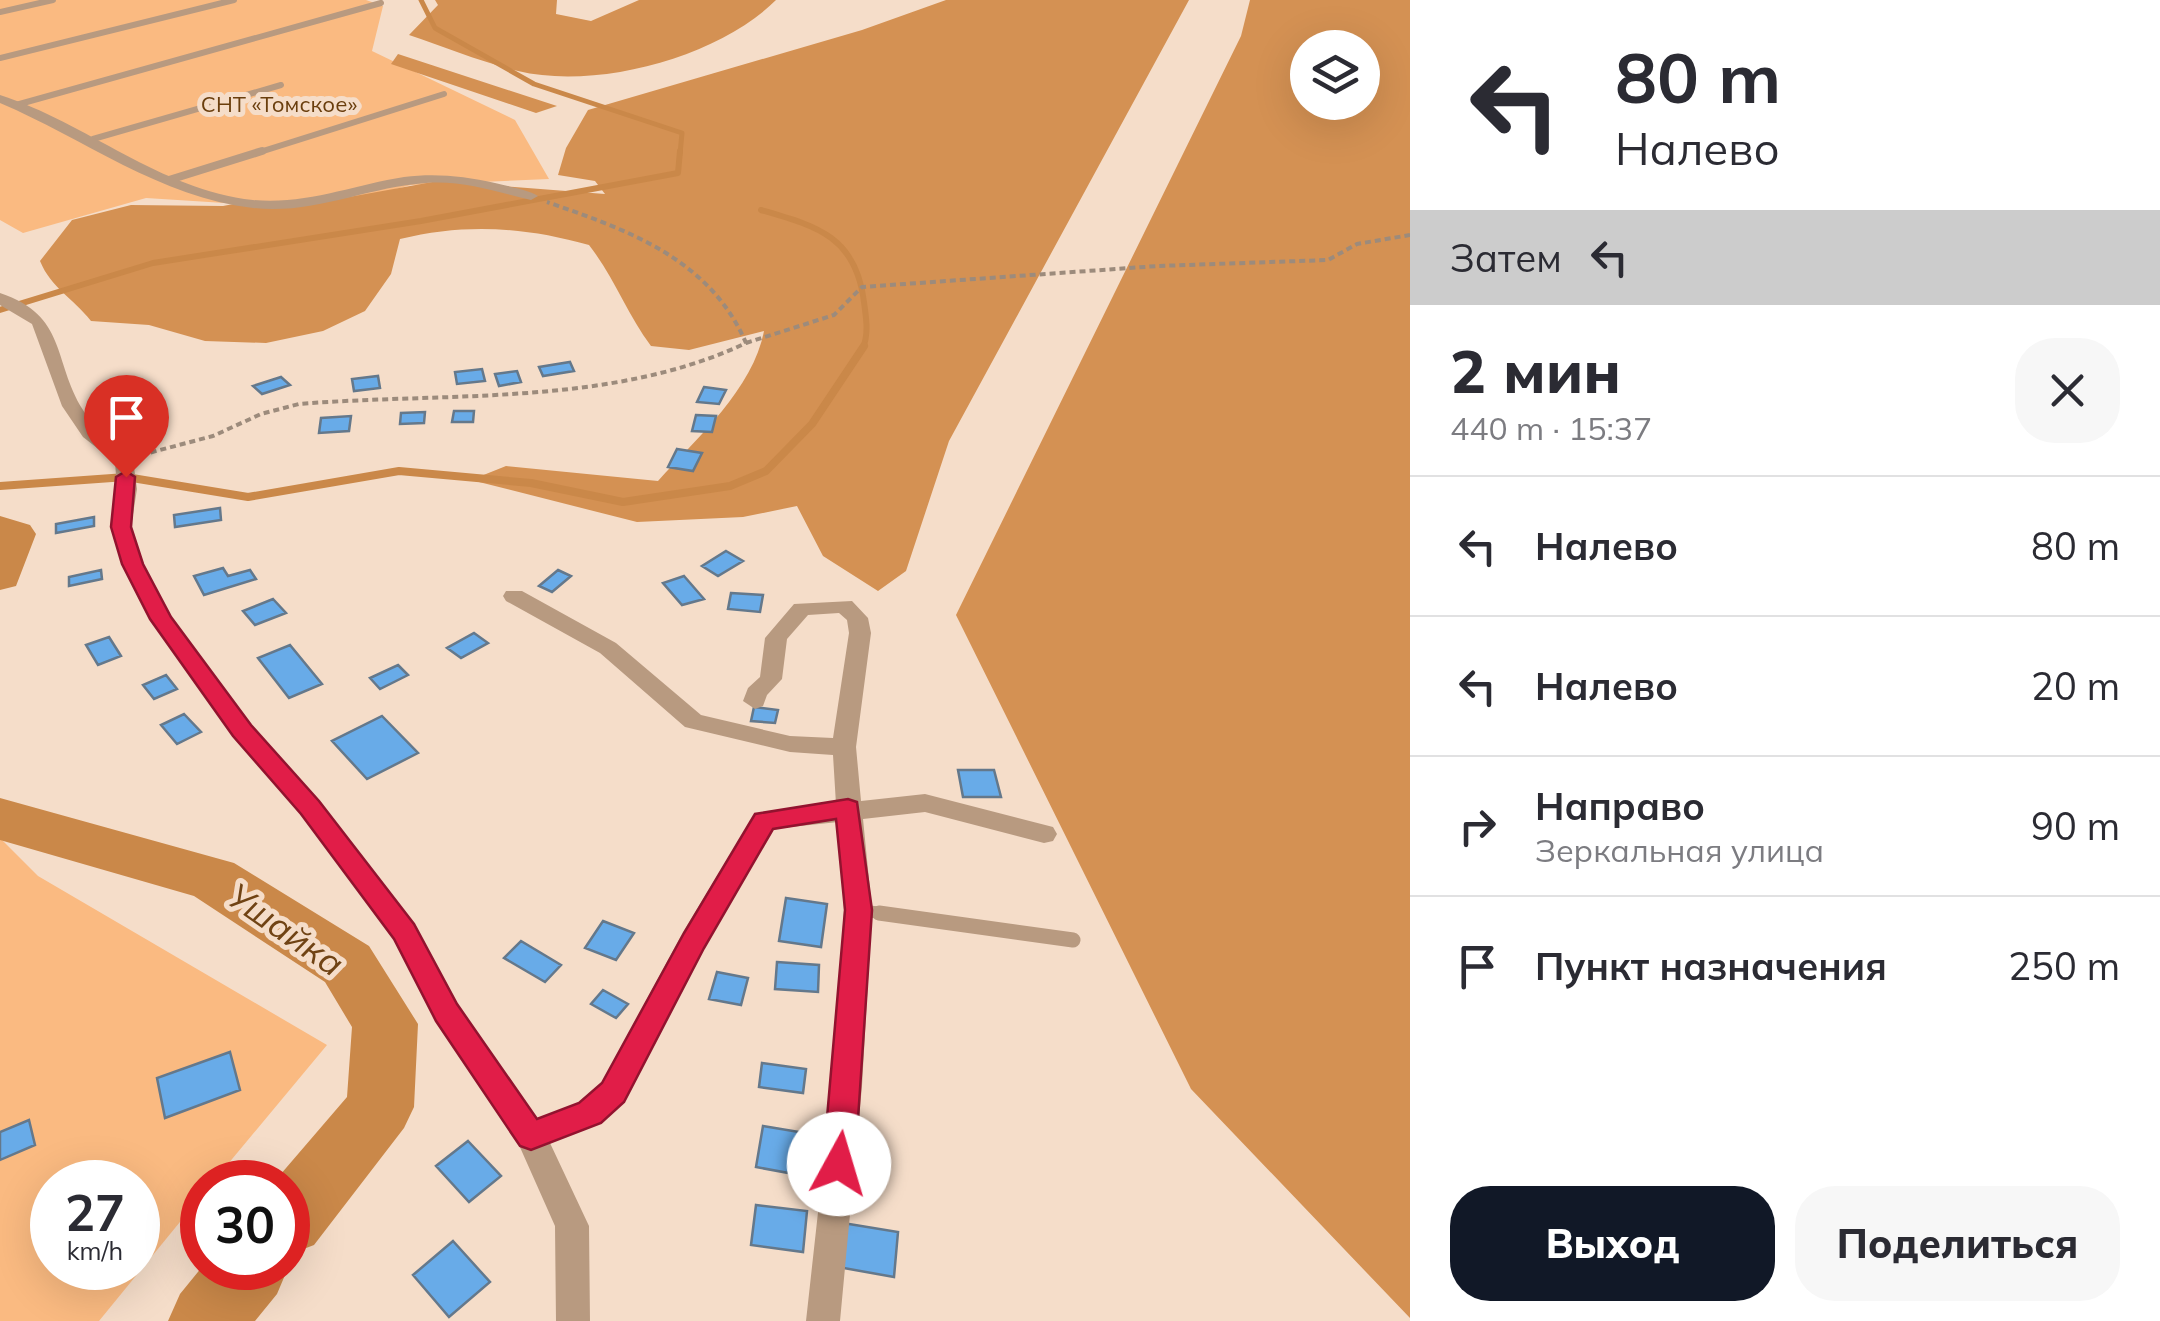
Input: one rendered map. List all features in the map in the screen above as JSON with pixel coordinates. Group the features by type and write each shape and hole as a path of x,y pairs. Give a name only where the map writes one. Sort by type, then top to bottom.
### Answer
{"street":[{"path":"0,99 93,139 169,180 220,198 280,205 320,204 422,179 446,178 531,196"},
{"path":"0,298 39,321 71,406 89,433 124,460 127,489 121,527 132,564 161,619 242,730 310,808 404,932 447,1012 531,1136 572,1226 573,1321"},
{"path":"514,596 608,648 693,722 790,744 844,747"},
{"path":"755,701 756,693 771,679 776,638 802,608 844,606 857,618 860,634 844,747 858,910 848,1086 823,1321"},
{"path":"531,1136 590,1113 613,1092 694,940 764,821 848,808 925,803 1044,834"}],"lane":[{"path":"0,12 53,0"},
{"path":"0,58 234,0"},
{"path":"16,104 381,3"},
{"path":"93,139 281,85"},
{"path":"169,180 444,94"},
{"path":"858,910 1073,940"}],"path":[{"path":"531,196 622,228 668,254 721,297 746,343"},
{"path":"124,460 212,436 260,414 300,404 616,380 727,356 746,343 834,315 862,287 1158,266 1328,260 1357,244 1410,235"}],"green space":[{"name":"СНТ «Томское»","path":"0,0 366,0 383,6 372,51 515,120 549,179 411,185 321,209 146,198 23,233 0,220"},
{"path":"0,838 38,876 327,1045 231,1160 180,1160 180,1222 160,1246 160,1160 30,1160 30,1290 124,1290 99,1321 0,1321"}],"shaded area":[{"path":"435,0 557,0 556,14 591,21 639,0 776,0 723,38 690,53 619,72 549,76 477,59 409,35 438,5"},
{"path":"946,0 1189,0 949,441 906,571 878,591 823,556 797,506 743,517 637,522 471,480 506,466 658,481 722,412 748,373 764,331 689,350 651,346 589,245 495,229 400,239 391,274 365,311 323,331 266,343 205,341 149,325 91,321 56,286 40,261 72,220 131,205 223,206 249,201 288,208 438,181 605,194 595,181 558,175 566,148 588,110 862,30"},
{"path":"1250,0 1410,0 1410,1318 1191,1089 956,615 1241,36"},
{"path":"398,54 557,106 536,113 391,64"}],"building":[{"path":"570,362 574,371 543,376 539,367"},
{"path":"482,369 485,381 457,384 455,372"},
{"path":"517,371 521,382 499,386 495,374"},
{"path":"378,376 380,388 354,391 352,379"},
{"path":"281,377 290,385 262,394 253,386"},
{"path":"704,387 726,390 719,404 697,402"},
{"path":"454,411 474,411 473,422 452,422"},
{"path":"425,412 424,423 400,424 401,413"},
{"path":"696,415 716,416 712,432 692,431"},
{"path":"351,416 349,431 319,433 321,418"},
{"path":"677,449 702,453 693,471 668,467"},
{"path":"220,508 221,520 175,527 174,515"},
{"path":"94,517 94,526 56,533 56,524"},
{"path":"726,551 743,561 718,576 702,566"},
{"path":"223,568 228,576 250,570 256,579 204,595 194,576"},
{"path":"101,570 102,579 69,586 69,577"},
{"path":"558,570 571,576 552,592 539,586"},
{"path":"684,576 704,599 682,605 663,583"},
{"path":"731,593 763,595 760,612 728,609"},
{"path":"273,599 286,613 255,625 243,611"},
{"path":"474,633 488,643 461,658 447,648"},
{"path":"109,637 121,656 98,665 86,645"},
{"path":"290,645 322,684 289,698 258,658"},
{"path":"398,665 408,675 380,689 370,678"},
{"path":"166,675 177,689 154,699 143,685"},
{"path":"754,707 778,710 775,723 751,721"},
{"path":"184,714 201,732 177,744 161,725"},
{"path":"382,716 418,753 367,779 332,741"},
{"path":"958,770 994,770 1001,797 963,797"},
{"path":"786,898 827,904 821,947 779,941"},
{"path":"603,921 634,933 616,960 585,948"},
{"path":"521,941 561,965 545,982 504,958"},
{"path":"777,962 819,965 818,992 775,989"},
{"path":"717,972 748,978 741,1005 709,999"},
{"path":"603,990 628,1004 616,1018 591,1004"},
{"path":"230,1052 240,1090 165,1118 157,1078"},
{"path":"762,1063 806,1069 803,1093 759,1087"},
{"path":"29,1120 35,1145 0,1160 0,1132"},
{"path":"763,1126 817,1135 810,1177 756,1167"},
{"path":"468,1141 501,1176 469,1202 436,1166"},
{"path":"756,1205 807,1211 803,1252 751,1245"},
{"path":"843,1223 898,1232 894,1277 838,1267"},
{"path":"453,1241 490,1282 449,1317 413,1275"}],"waterway":[{"path":"421,0 435,28 534,84 682,133 680,154"},
{"path":"0,310 153,263 421,221 678,173 680,151"},
{"path":"761,210 816,229 842,248 860,280 866,325 863,347"},
{"path":"0,486 126,477 248,497 399,471 531,483 623,502 730,486 766,471 812,424 863,347"},
{"name":"Ушайка","path":"0,529 14,534 0,576"},
{"name":"Ушайка","path":"0,819 213,879 347,964 385,1024 380,1107 310,1194"},
{"name":"Ушайка","path":"207,1321 232,1290"}],"route":[{"path":"126,477 121,527 132,564 161,619 242,730 310,808 404,932 447,1012 531,1136 590,1113 613,1092 694,940 764,821 848,808 858,910 848,1086 839,1164"}]}
